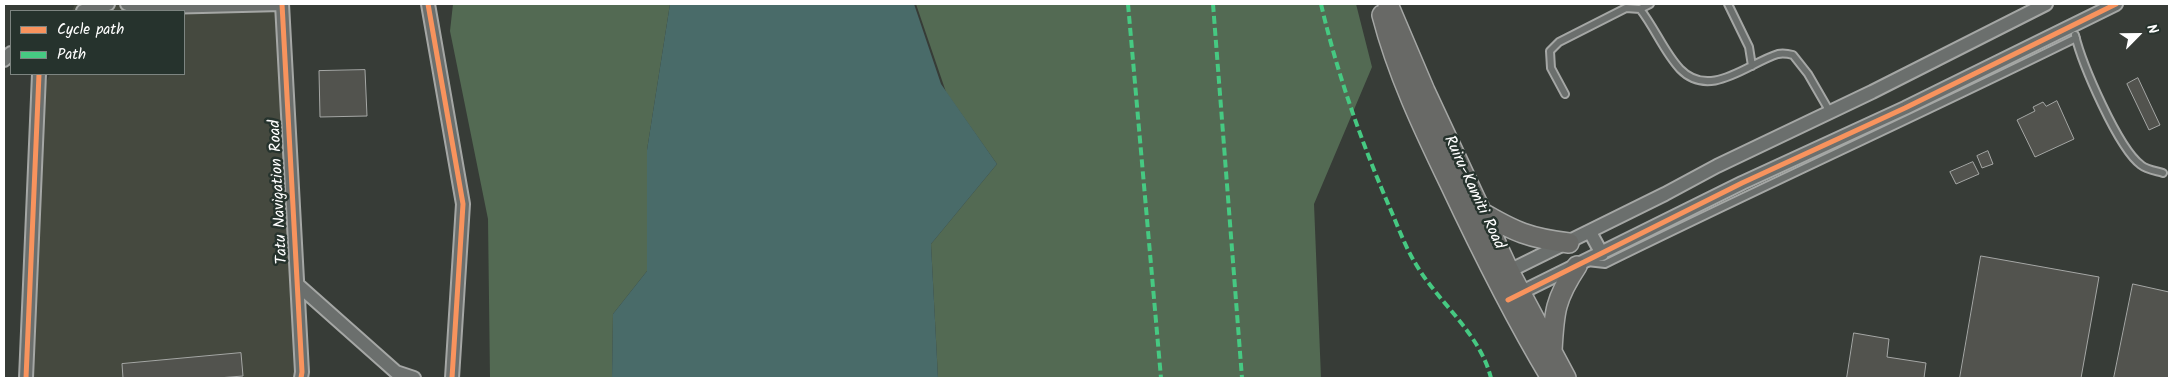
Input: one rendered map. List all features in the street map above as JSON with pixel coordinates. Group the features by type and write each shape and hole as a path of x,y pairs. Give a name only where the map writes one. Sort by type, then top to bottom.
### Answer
{"main road":[{"name":"Ruiru-Kamiti Road","path":"1380,4 1392,50 1419,119 1503,274 1551,378"},
{"name":"Ruiru-Kamiti Road","path":"1388,4 1425,91 1481,212 1503,274"},
{"path":"1481,212 1513,231 1539,239 1569,243"},
{"path":"1552,351 1556,308 1563,288 1581,264"},
{"name":"Ruiru-Kamiti Road","path":"1514,296 1552,351 1566,378"}],"street":[{"path":"85,9 108,4"},
{"path":"127,4 162,7 282,4"},
{"name":"Tatu Navigation Road","path":"282,4 298,285 301,378"},
{"path":"428,4 463,204 452,378"},
{"path":"1503,274 1569,243 1717,166 2046,4"},
{"path":"1514,296 1742,183 2075,32 2116,4"},
{"path":"26,378 39,75"},
{"path":"1590,232 1602,254"},
{"path":"298,285 396,372 414,378"}],"lane":[{"path":"1565,94 1551,68 1550,51 1559,42 1626,8 1640,9 1650,4"},
{"path":"1728,4 1749,47 1752,66"},
{"path":"1640,9 1652,24 1681,70 1699,81 1712,83 1780,54 1793,54 1808,74 1830,112"},
{"path":"1581,264 1605,264 1713,211 1920,115 2075,32 2109,120 2129,153 2142,166 2163,173"}],"shaded area":[{"path":"75,4 282,4 301,378 32,378 27,327 44,87 50,75 185,75 185,10 72,10"}],"green space":[{"path":"453,4 670,4 647,150 647,271 613,314 612,378 490,378 488,219 450,31"},
{"path":"916,4 1356,4 1372,67 1314,204 1321,378 938,378 931,244 997,164 946,92"}],"water":[{"path":"670,4 914,4 941,84 997,164 931,244 938,378 612,378 613,314 647,271 647,150"}],"building":[{"path":"365,70 367,116 320,117 319,71"},
{"path":"2138,78 2160,125 2149,130 2127,84"},
{"path":"2057,101 2074,139 2035,157 2017,120 2035,111 2033,107 2043,102 2046,106"},
{"path":"1988,151 1993,164 1982,168 1977,156"},
{"path":"1973,162 1979,174 1956,184 1950,172"},
{"path":"1981,256 2099,277 2081,378 1960,378"},
{"path":"2133,284 2169,292 2169,378 2114,378"},
{"path":"1854,333 1889,339 1887,357 1926,363 1924,378 1847,378"},
{"path":"241,353 243,376 218,378 123,378 122,364"}],"marked path":[{"path":"1128,4 1161,378"},
{"path":"1213,4 1242,378"},
{"path":"1321,4 1334,56 1350,106 1404,241 1423,276 1477,346 1491,378"}],"cycle path":[{"path":"282,4 301,378"},
{"path":"428,4 463,204 452,378"},
{"path":"1508,300 1742,183 1905,108 2116,4"},
{"path":"26,378 39,75"}]}
